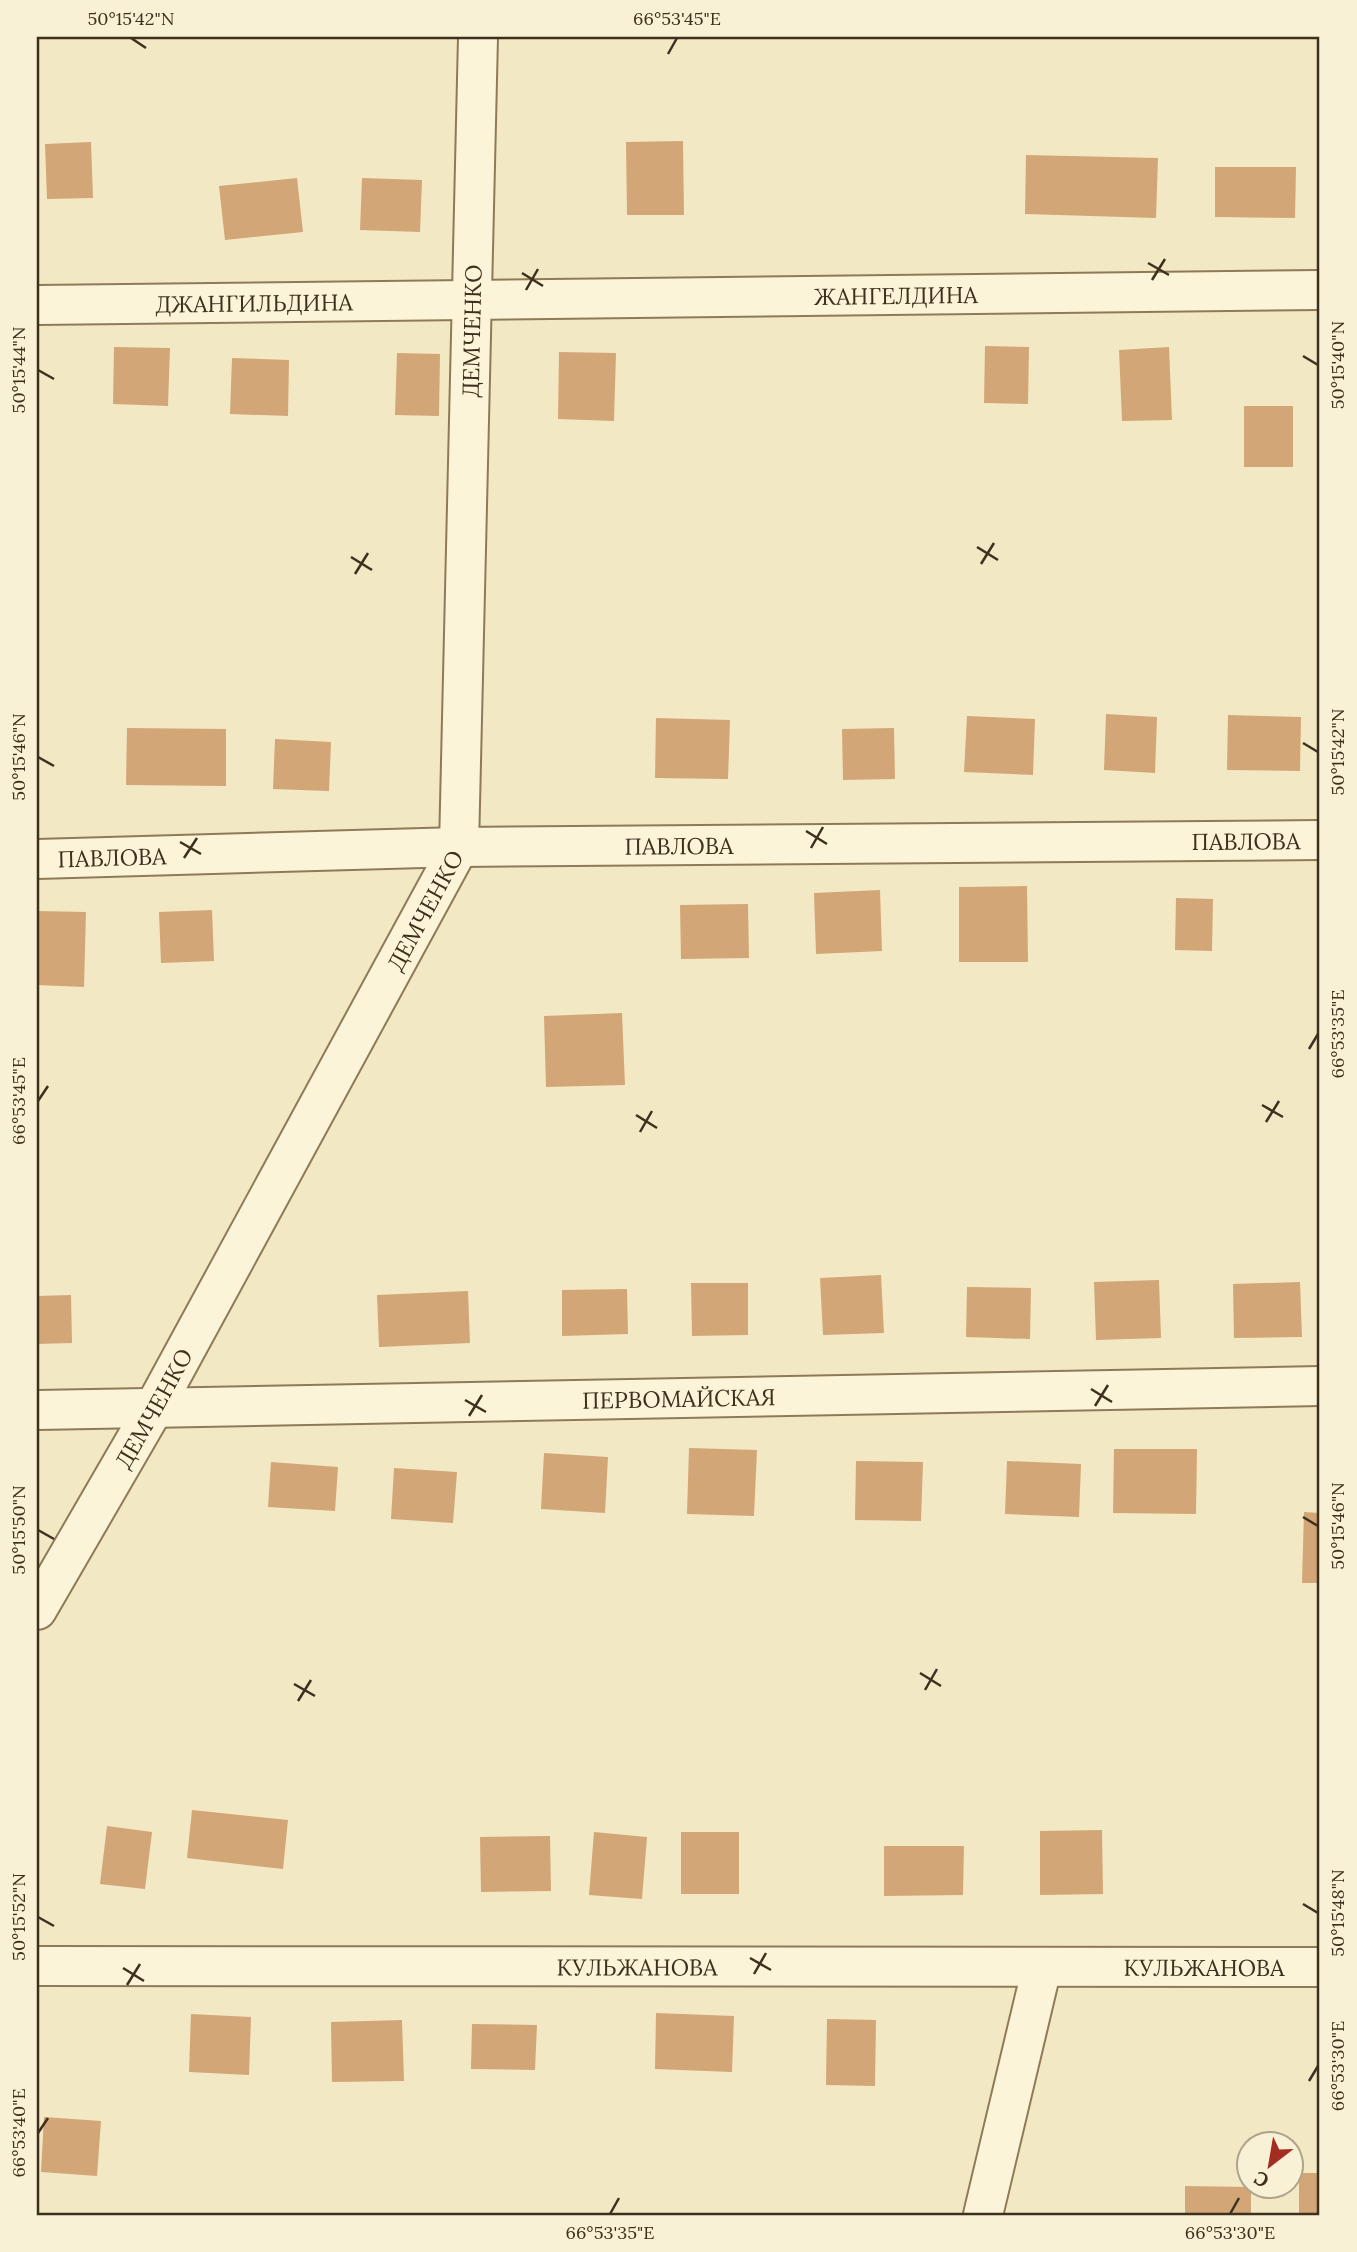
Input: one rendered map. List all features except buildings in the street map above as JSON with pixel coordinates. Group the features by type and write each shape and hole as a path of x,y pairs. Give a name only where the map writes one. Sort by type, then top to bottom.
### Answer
{"street":[{"name":"ДЕМЧЕНКО","path":"37,1609 154,1408 459,847 478,37"},
{"name":"ЖАНГЕЛДИНА","path":"472,300 1320,290"},
{"name":"ДЖАНГИЛЬДИНА","path":"37,305 472,300"},
{"name":"ПАВЛОВА","path":"37,859 459,847 1320,840"},
{"name":"ПЕРВОМАЙСКАЯ","path":"37,1410 1320,1386"},
{"name":"КУЛЬЖАНОВА","path":"37,1966 1320,1968"},
{"path":"983,2215 1042,1967"}]}
